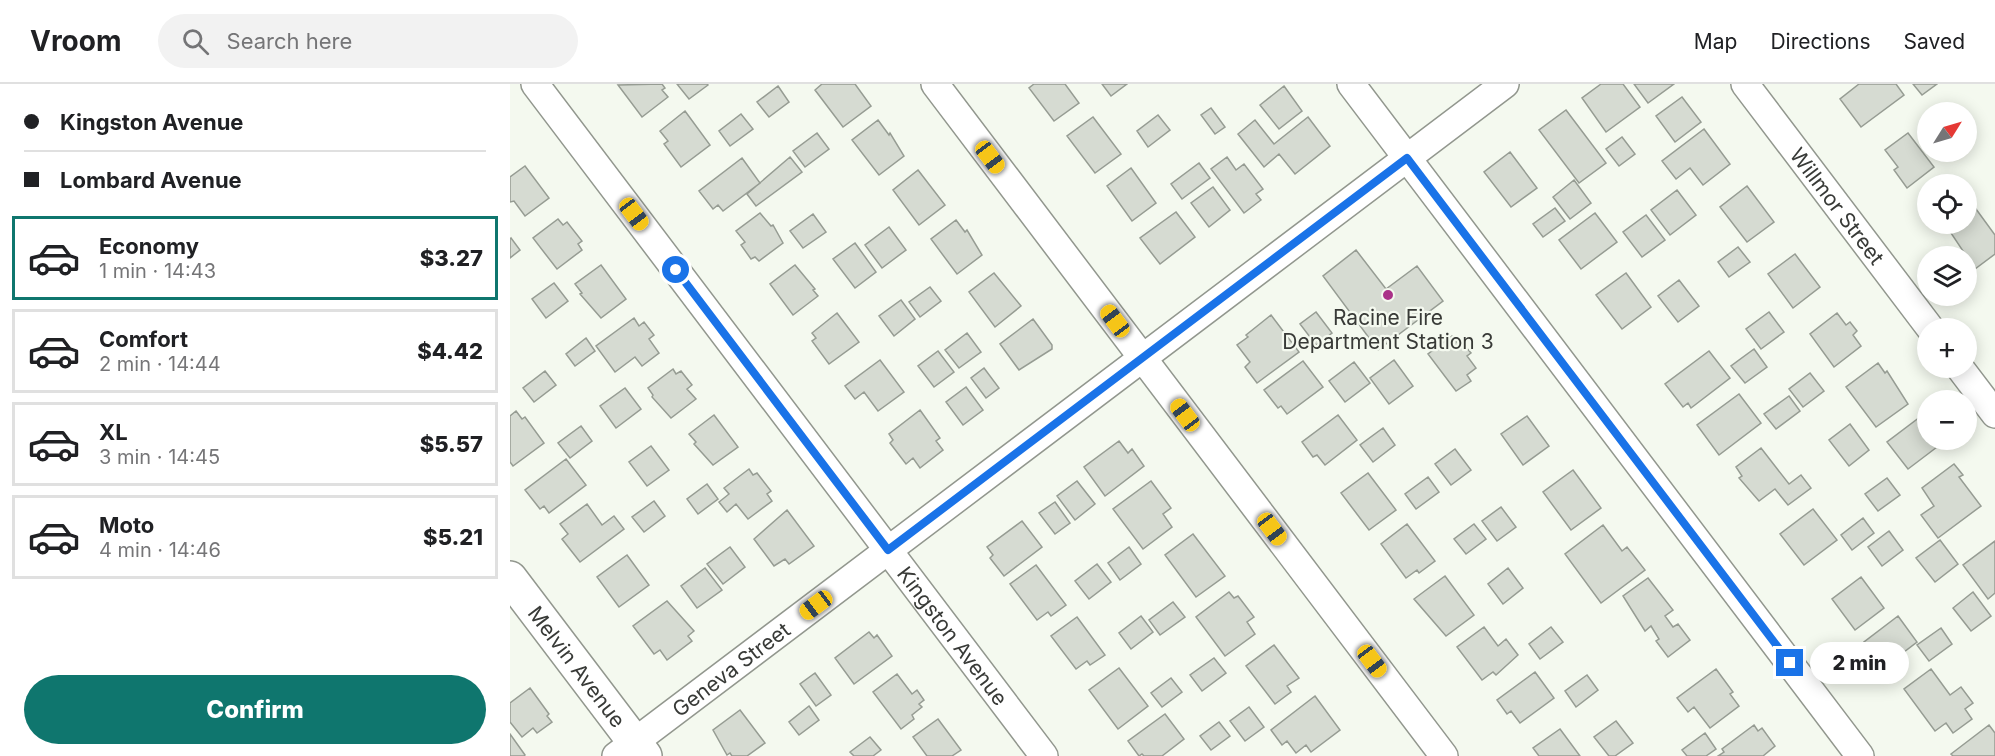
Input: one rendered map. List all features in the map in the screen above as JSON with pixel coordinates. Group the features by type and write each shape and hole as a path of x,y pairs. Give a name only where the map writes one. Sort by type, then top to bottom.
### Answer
{"street":[{"name":"Kingston Avenue","path":"535,84 1044,756"},
{"path":"935,84 1444,756"},
{"path":"1351,84 1860,756"},
{"name":"Geneva Street","path":"632,751 888,550 1505,84"},
{"name":"Willmor Street","path":"1745,84 1922,318"},
{"path":"1968,378 1995,414"},
{"name":"Melvin Avenue","path":"510,578 632,751"}],"building":[{"path":"662,84 665,88 662,90 668,97 642,117 618,85"},
{"path":"677,84 707,84 708,85 689,99"},
{"path":"822,84 855,84 871,106 843,127 815,90"},
{"path":"1034,84 1065,84 1079,103 1054,121 1029,88"},
{"path":"1102,84 1127,84 1111,96"},
{"path":"1601,84 1623,84 1640,107 1606,132 1582,98"},
{"path":"1634,84 1674,84 1648,103"},
{"path":"1859,84 1896,84 1904,95 1861,127 1840,99"},
{"path":"1913,84 1937,84 1922,95"},
{"path":"778,86 789,102 769,117 757,102"},
{"path":"1284,86 1302,111 1279,129 1260,105"},
{"path":"1682,97 1701,122 1675,142 1656,116"},
{"path":"1211,108 1225,127 1215,134 1201,115"},
{"path":"1566,110 1606,163 1579,183 1539,130"},
{"path":"685,111 710,145 681,167 664,144 668,141 660,131"},
{"path":"741,114 753,129 730,146 719,131"},
{"path":"1158,115 1170,130 1148,147 1137,131"},
{"path":"1093,117 1121,154 1095,173 1067,136"},
{"path":"1308,117 1330,146 1295,174 1279,154 1264,167 1238,134 1255,120 1274,144"},
{"path":"878,120 889,135 890,133 904,156 879,175 852,140"},
{"path":"1704,129 1730,164 1703,185 1690,168 1676,179 1662,161"},
{"path":"817,133 829,149 805,167 793,151"},
{"path":"1908,133 1917,145 1917,162 1930,162 1934,167 1925,174 1917,174 1917,180 1907,188 1894,170 1898,167 1885,150"},
{"path":"1622,137 1635,154 1619,166 1606,149"},
{"path":"1510,152 1537,188 1511,207 1484,172"},
{"path":"790,157 802,172 756,206 747,194"},
{"path":"1227,157 1236,170 1244,164 1263,189 1256,194 1261,200 1244,213 1211,169"},
{"path":"742,158 760,183 723,211 718,205 713,209 699,191"},
{"path":"1199,163 1210,178 1182,199 1171,184"},
{"path":"525,166 549,198 525,216 514,201 510,202 510,177"},
{"path":"1131,168 1156,203 1132,221 1107,186"},
{"path":"918,170 945,205 919,225 893,190"},
{"path":"1574,180 1591,203 1570,219 1553,197"},
{"path":"1747,186 1774,222 1747,242 1720,207"},
{"path":"1213,187 1230,210 1209,227 1191,203"},
{"path":"1677,190 1696,215 1670,235 1651,210"},
{"path":"1555,208 1565,221 1543,237 1533,224"},
{"path":"1977,210 1995,235 1995,254 1977,268 1977,246 1960,246 1952,234 1977,234"},
{"path":"1176,212 1195,237 1160,264 1140,238"},
{"path":"760,213 771,226 773,225 783,243 759,261 755,257 751,259 741,245 745,242 736,231"},
{"path":"1595,213 1617,242 1581,269 1559,240"},
{"path":"813,214 826,232 803,248 790,231"},
{"path":"1646,215 1665,240 1642,257 1623,232"},
{"path":"558,219 563,225 567,222 582,241 578,244 582,250 557,269 533,238"},
{"path":"956,220 965,232 967,230 982,255 957,274 931,239"},
{"path":"889,227 906,250 882,268 865,245"},
{"path":"510,239 520,250 510,258"},
{"path":"855,243 876,272 855,288 833,259"},
{"path":"1738,247 1750,262 1729,277 1718,262"},
{"name":"Racine Fire Department Station 3","path":"1356,250 1386,289 1417,266 1443,301 1378,350 1323,276"},
{"path":"1795,254 1820,287 1793,308 1768,274"},
{"path":"601,265 626,299 601,318 580,294 582,293 575,284"},
{"path":"795,265 818,296 793,315 770,284"},
{"path":"994,273 1021,306 995,327 969,292"},
{"path":"1626,273 1651,307 1622,329 1596,295"},
{"path":"1679,280 1699,306 1678,322 1658,296"},
{"path":"554,283 568,301 546,318 532,299"},
{"path":"930,287 941,301 920,317 909,302"},
{"path":"901,300 915,319 894,336 879,316"},
{"path":"1316,312 1332,333 1316,345 1300,324"},
{"path":"1769,312 1784,332 1761,349 1746,329"},
{"path":"837,313 859,342 829,364 812,341 816,338 812,333"},
{"path":"1837,313 1846,325 1850,322 1857,331 1853,335 1861,346 1834,367 1810,334"},
{"path":"1271,315 1299,352 1257,383 1245,367 1250,362 1237,345"},
{"path":"634,318 639,326 644,322 654,335 649,339 659,353 642,366 635,357 615,372 596,346"},
{"path":"1033,319 1052,345 1052,349 1019,370 1000,344"},
{"path":"967,333 981,352 959,368 945,350"},
{"path":"1452,336 1462,348 1465,346 1471,353 1467,356 1476,368 1467,375 1471,381 1456,391 1428,354"},
{"path":"586,338 595,351 575,366 566,354"},
{"path":"1754,349 1767,367 1745,383 1731,366"},
{"path":"938,351 954,372 934,387 918,366"},
{"path":"1709,351 1730,378 1691,408 1688,403 1683,407 1665,384"},
{"path":"880,360 904,392 878,411 864,392 855,399 845,386"},
{"path":"1394,360 1413,386 1389,404 1370,378"},
{"path":"1303,361 1323,387 1287,414 1281,406 1278,408 1264,390"},
{"path":"1354,362 1370,383 1345,402 1329,381"},
{"path":"1878,363 1885,373 1887,371 1908,404 1876,427 1846,387"},
{"path":"984,368 999,388 986,398 971,378"},
{"path":"673,369 676,374 681,371 692,385 687,389 696,399 671,418 652,397 648,388"},
{"path":"545,371 556,385 534,402 523,388"},
{"path":"1810,373 1824,391 1803,407 1789,389"},
{"path":"966,387 983,410 963,425 946,402"},
{"path":"625,388 641,409 616,428 600,406"},
{"path":"1739,394 1761,423 1719,455 1697,425"},
{"path":"1789,396 1800,411 1776,429 1764,414"},
{"path":"920,410 940,438 936,441 943,450 920,468 913,458 906,464 890,443 893,440 889,434"},
{"path":"516,411 522,419 525,417 544,443 513,466 510,462 510,416"},
{"path":"714,415 738,447 713,465 694,444 696,442 689,434"},
{"path":"1338,415 1357,440 1325,465 1317,455 1313,457 1302,442"},
{"path":"1527,416 1549,446 1523,465 1501,434"},
{"path":"1917,419 1917,450 1933,450 1908,469 1887,442"},
{"path":"1850,424 1869,450 1849,466 1829,440"},
{"path":"581,426 592,441 570,458 558,443"},
{"path":"1383,428 1395,445 1373,462 1360,445"},
{"path":"1119,441 1128,453 1132,449 1144,466 1105,496 1084,467"},
{"path":"651,446 669,470 647,486 629,462"},
{"path":"1761,448 1789,484 1801,475 1811,488 1788,505 1775,489 1759,501 1739,478 1742,476 1736,467"},
{"path":"1455,449 1471,470 1451,485 1435,464"},
{"path":"566,459 586,485 549,513 544,506 540,509 525,490"},
{"path":"1954,464 1963,475 1959,477 1981,506 1938,538 1921,515 1934,506 1922,488"},
{"path":"749,469 753,475 757,473 771,491 767,494 772,501 748,519 736,504 727,512 719,502 729,494 724,488"},
{"path":"1573,470 1601,508 1571,530 1543,492"},
{"path":"1368,473 1396,510 1369,530 1341,493"},
{"path":"1428,477 1439,492 1416,509 1405,494"},
{"path":"1887,478 1900,495 1878,511 1865,494"},
{"path":"1077,481 1095,504 1075,520 1057,496"},
{"path":"1151,481 1171,508 1163,514 1172,527 1143,549 1113,509"},
{"path":"707,484 718,499 698,514 687,499"},
{"path":"654,501 665,516 644,532 632,517"},
{"path":"1055,502 1070,523 1055,534 1039,513"},
{"path":"587,504 602,525 614,516 624,529 580,562 562,539 568,534 560,524"},
{"path":"1501,507 1516,527 1497,541 1482,521"},
{"path":"1813,509 1837,540 1804,565 1780,534"},
{"path":"787,510 814,546 789,564 785,559 774,566 754,539"},
{"path":"1863,518 1874,533 1852,550 1841,535"},
{"path":"1022,521 1042,547 1004,576 990,558 993,555 987,547"},
{"path":"1407,524 1435,561 1419,573 1417,570 1406,578 1381,544"},
{"path":"1474,524 1486,539 1466,554 1454,539"},
{"path":"1603,525 1622,551 1627,547 1645,570 1601,603 1565,554"},
{"path":"1889,531 1903,550 1882,566 1868,547"},
{"path":"1193,534 1225,576 1196,597 1165,555"},
{"path":"1940,540 1958,564 1935,582 1916,558"},
{"path":"1995,541 1995,593 1988,599 1963,565"},
{"path":"730,547 745,567 723,584 707,564"},
{"path":"1129,547 1141,564 1120,580 1108,563"},
{"path":"627,555 649,585 619,607 597,577"},
{"path":"1097,564 1111,582 1089,599 1075,581"},
{"path":"1036,565 1066,605 1051,616 1048,612 1037,620 1010,584"},
{"path":"705,568 722,590 697,608 681,586"},
{"path":"1508,568 1523,588 1503,604 1488,584"},
{"path":"1445,576 1474,615 1446,636 1414,599"},
{"path":"1861,577 1884,608 1855,630 1832,599"},
{"path":"1648,578 1673,610 1665,616 1673,627 1678,624 1690,640 1668,657 1656,641 1659,639 1651,626 1645,631 1623,596"},
{"path":"1229,592 1234,598 1238,596 1254,617 1247,622 1255,634 1225,656 1196,617"},
{"path":"1973,592 1991,616 1971,631 1953,608"},
{"path":"667,601 694,631 688,636 692,641 667,660 660,650 654,654 633,626"},
{"path":"1173,602 1185,617 1160,635 1149,620"},
{"path":"1141,616 1153,632 1131,649 1119,633"},
{"path":"1898,616 1917,642 1883,668 1864,642"},
{"path":"1077,617 1105,655 1090,665 1087,661 1076,669 1051,636"},
{"path":"1484,627 1498,646 1506,639 1518,655 1496,675 1493,672 1482,680 1457,647"},
{"path":"1551,627 1563,642 1540,659 1529,644"},
{"path":"1941,628 1952,644 1929,661 1917,645"},
{"path":"869,632 874,638 877,635 892,656 854,684 835,658"},
{"path":"1274,645 1299,678 1287,686 1291,692 1275,704 1246,666"},
{"path":"1214,658 1226,673 1202,691 1190,675"},
{"path":"1119,668 1148,706 1118,729 1089,690"},
{"path":"1716,669 1733,692 1730,694 1739,706 1710,728 1694,707 1688,712 1677,698"},
{"path":"1931,669 1950,695 1961,687 1973,703 1965,709 1972,719 1953,733 1946,723 1935,731 1904,689"},
{"path":"1535,672 1554,698 1520,723 1511,711 1507,714 1497,700"},
{"path":"815,673 831,695 816,706 800,684"},
{"path":"897,674 912,694 917,690 924,700 919,704 922,707 912,715 914,719 901,729 873,692"},
{"path":"1587,675 1598,690 1576,707 1565,691"},
{"path":"1171,678 1182,692 1162,707 1151,693"},
{"path":"530,688 549,714 547,716 552,722 537,733 533,728 522,737 510,722 510,703"},
{"path":"1315,696 1340,730 1311,752 1306,745 1296,753 1287,741 1282,745 1271,730"},
{"path":"809,706 819,720 799,735 789,722"},
{"path":"1249,707 1264,727 1245,741 1230,721"},
{"path":"740,710 765,743 747,756 732,756 730,753 727,755 713,730"},
{"path":"1165,714 1184,739 1162,756 1142,754 1139,756 1128,741"},
{"path":"938,719 961,750 952,756 927,756 913,737"},
{"path":"1616,721 1633,743 1615,756 1609,756 1594,737"},
{"path":"1219,722 1230,736 1211,750 1200,736"},
{"path":"1754,725 1758,731 1762,728 1775,746 1763,756 1718,756 1724,752 1722,749"},
{"path":"1989,725 1995,733 1995,756 1953,756 1951,754"},
{"path":"1560,729 1580,756 1539,756 1533,748"},
{"path":"1705,733 1716,749 1706,756 1687,756 1682,750"},
{"path":"510,734 525,755 524,756 510,756"},
{"path":"870,737 881,750 873,756 854,756 850,752"}],"place":[{"name":"Racine Fire Department Station 3","path":"1388,295"}],"route":[{"path":"676,270 888,550 1407,158 1790,663"}]}
